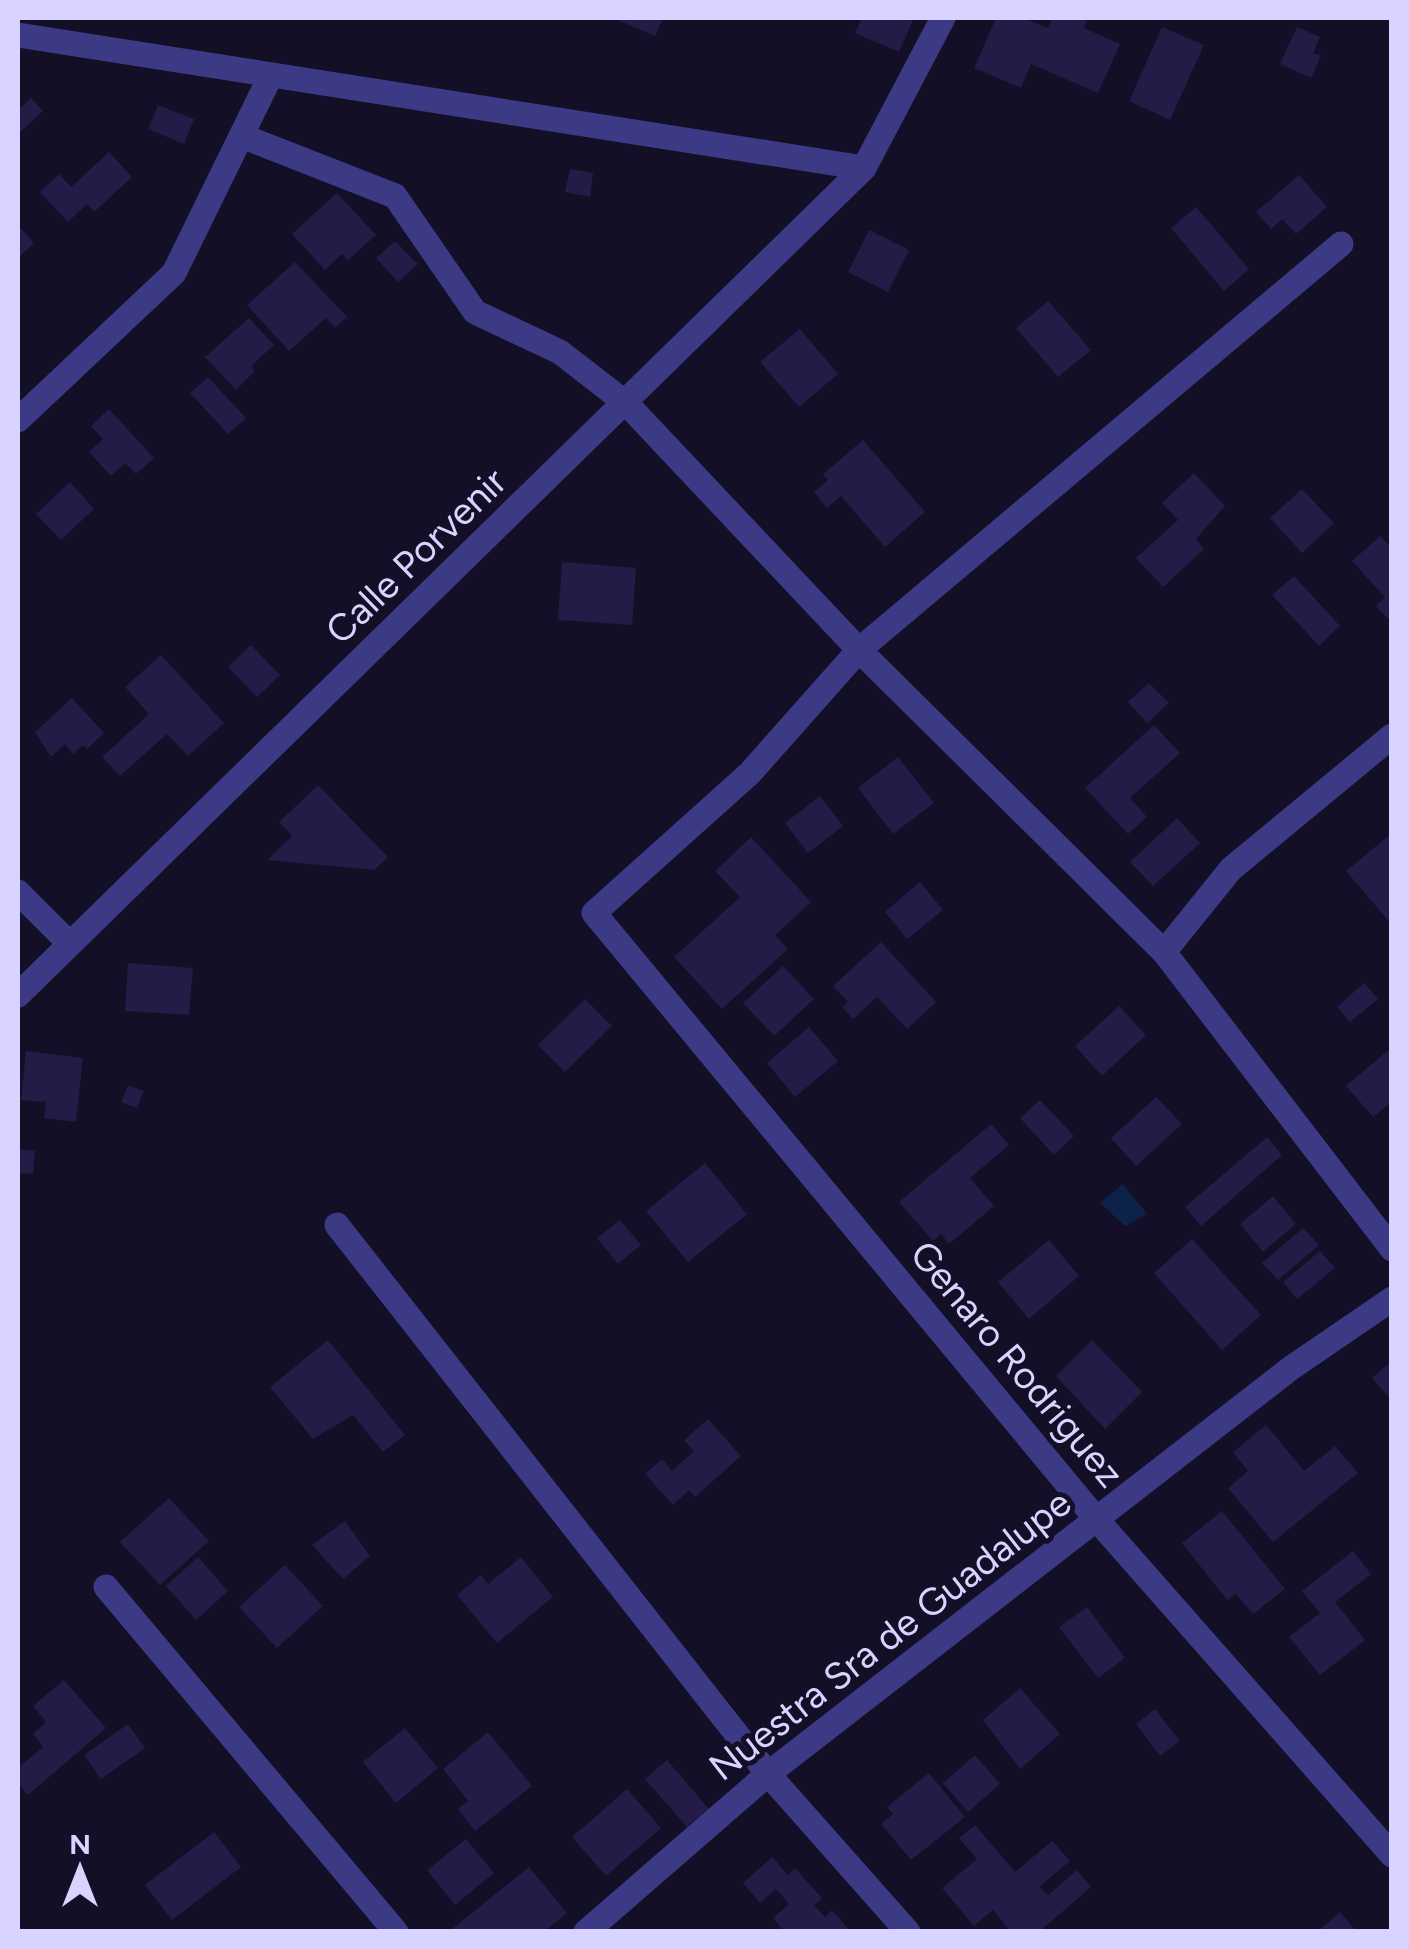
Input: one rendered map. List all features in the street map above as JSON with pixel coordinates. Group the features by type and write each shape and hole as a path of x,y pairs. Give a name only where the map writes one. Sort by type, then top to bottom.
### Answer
{"street":[{"name":"Calle Porvenir","path":"18,995 627,404 864,168 943,18"},
{"path":"18,35 864,168"},
{"path":"18,420 174,274 271,75"},
{"path":"242,136 395,196 475,312 560,352 627,404 859,650 1164,952 1392,1249"},
{"path":"859,650 1340,244"},
{"name":"Genaro Rodriguez","path":"859,650 750,773 594,913 1098,1520 1392,1855"},
{"path":"1164,952 1231,870 1392,736"},
{"path":"18,892 70,944"},
{"path":"338,1225 768,1774 908,1932"},
{"name":"Nuestra Sra de Guadalupe","path":"586,1932 768,1774 1291,1368 1392,1299"},
{"path":"106,1587 396,1932"}],"water":[{"path":"1123,1184 1147,1214 1125,1226 1100,1203"}],"building":[{"path":"613,18 663,18 655,36"},
{"path":"862,18 914,18 899,52 855,33"},
{"path":"996,18 1023,18 1048,28 1052,18 1088,18 1084,28 1120,44 1098,93 1031,64 1021,88 974,68"},
{"path":"1162,27 1204,45 1170,120 1129,101"},
{"path":"1297,27 1320,37 1313,53 1321,56 1311,78 1280,64"},
{"path":"31,98 43,111 18,134 18,110"},
{"path":"158,105 194,119 184,144 148,129"},
{"path":"109,152 132,177 94,212 87,204 68,222 40,192 59,174 71,187"},
{"path":"570,169 593,173 590,197 565,192"},
{"path":"1299,175 1327,207 1296,234 1282,219 1271,229 1256,212"},
{"path":"337,193 376,235 348,260 342,254 325,270 292,234"},
{"path":"1196,207 1249,269 1224,291 1171,228"},
{"path":"18,225 34,243 18,258"},
{"path":"869,230 909,250 888,292 848,272"},
{"path":"395,241 418,264 398,282 376,258"},
{"path":"295,262 347,317 335,328 326,318 289,351 247,305"},
{"path":"1048,301 1091,350 1058,377 1016,328"},
{"path":"249,318 274,345 251,366 255,371 236,390 205,357"},
{"path":"800,329 838,374 799,407 760,362"},
{"path":"208,377 246,418 228,434 190,393"},
{"path":"109,409 154,458 136,474 125,463 111,476 89,452 103,439 91,426"},
{"path":"863,440 925,512 885,547 841,496 827,508 814,492 828,480 823,474"},
{"path":"1194,473 1225,506 1196,539 1204,549 1163,587 1136,558 1178,520 1162,503"},
{"path":"70,482 94,509 61,540 36,514"},
{"path":"1302,489 1334,523 1302,553 1270,518"},
{"path":"1380,536 1392,548 1392,623 1376,606 1385,597 1352,561"},
{"path":"562,562 636,568 632,625 558,620"},
{"path":"1294,576 1340,626 1319,646 1272,595"},
{"path":"251,645 280,675 257,697 228,667"},
{"path":"161,655 224,723 188,756 167,734 120,776 102,757 149,714 125,687"},
{"path":"1149,683 1169,703 1147,723 1128,702"},
{"path":"72,698 104,733 87,749 83,745 73,754 65,744 51,757 35,732"},
{"path":"1154,725 1180,753 1130,798 1147,817 1128,834 1085,788"},
{"path":"898,757 934,803 893,834 858,788"},
{"path":"318,785 388,857 374,870 267,860 292,836 279,822"},
{"path":"820,796 843,826 808,853 785,823"},
{"path":"1177,818 1200,843 1153,886 1130,862"},
{"path":"1392,833 1392,925 1346,871"},
{"path":"751,837 811,902 775,935 788,949 722,1009 674,957 740,897 715,871"},
{"path":"920,882 943,910 907,939 885,912"},
{"path":"881,942 936,1002 907,1029 877,997 853,1019 842,1007 848,1002 833,986"},
{"path":"128,963 193,968 189,1015 125,1011"},
{"path":"783,966 814,999 774,1036 743,1003"},
{"path":"1364,983 1378,999 1350,1022 1337,1007"},
{"path":"585,999 612,1026 565,1072 538,1045"},
{"path":"1119,1006 1146,1035 1102,1076 1075,1046"},
{"path":"809,1027 838,1061 795,1097 767,1063"},
{"path":"1392,1047 1392,1102 1373,1117 1346,1086"},
{"path":"26,1051 83,1058 76,1122 44,1118 46,1102 21,1100"},
{"path":"128,1085 144,1091 137,1108 121,1102"},
{"path":"1156,1097 1182,1124 1136,1166 1111,1138"},
{"path":"1040,1100 1074,1136 1054,1155 1020,1118"},
{"path":"991,1124 1009,1145 970,1178 994,1206 949,1244 941,1234 933,1241 899,1202"},
{"path":"1267,1137 1282,1155 1201,1226 1185,1207"},
{"path":"18,1149 35,1151 33,1174 18,1173"},
{"path":"705,1163 747,1214 688,1262 646,1211"},
{"path":"1273,1196 1296,1224 1263,1252 1240,1224"},
{"path":"620,1220 641,1245 618,1264 597,1238"},
{"path":"1303,1228 1319,1245 1278,1280 1262,1263"},
{"path":"1192,1239 1261,1315 1222,1350 1154,1273"},
{"path":"1049,1240 1079,1276 1029,1319 998,1282"},
{"path":"1320,1251 1335,1268 1297,1299 1283,1282"},
{"path":"328,1340 405,1435 383,1452 353,1415 313,1439 270,1387"},
{"path":"1092,1340 1142,1392 1105,1429 1056,1376"},
{"path":"1392,1361 1392,1401 1372,1378"},
{"path":"708,1419 741,1456 695,1497 689,1490 673,1505 645,1474 662,1459 672,1471 694,1451 684,1440"},
{"path":"1266,1425 1304,1471 1335,1446 1358,1473 1273,1542 1228,1488 1248,1471 1233,1452"},
{"path":"169,1498 209,1541 160,1585 120,1542"},
{"path":"1222,1511 1285,1589 1253,1614 1236,1594 1227,1600 1182,1543"},
{"path":"345,1521 370,1556 343,1579 312,1545"},
{"path":"1353,1551 1371,1574 1335,1602 1365,1640 1320,1675 1289,1637 1320,1613 1302,1591"},
{"path":"198,1557 228,1591 196,1620 166,1586"},
{"path":"521,1557 553,1597 497,1643 457,1595 481,1575 488,1584"},
{"path":"285,1565 323,1606 277,1648 239,1607"},
{"path":"1087,1607 1125,1658 1098,1678 1059,1627"},
{"path":"64,1680 106,1728 28,1795 18,1783 18,1768 43,1747 33,1734 46,1722 33,1706"},
{"path":"1020,1688 1060,1734 1020,1769 983,1720"},
{"path":"1155,1709 1180,1741 1160,1756 1136,1724"},
{"path":"128,1724 145,1748 101,1779 84,1755"},
{"path":"405,1728 438,1768 396,1803 363,1762"},
{"path":"488,1732 532,1786 475,1831 458,1809 468,1801 443,1769"},
{"path":"975,1755 1000,1784 968,1812 943,1783"},
{"path":"667,1760 709,1809 687,1827 645,1779"},
{"path":"929,1773 965,1817 911,1860 881,1824 893,1814 887,1807"},
{"path":"627,1789 661,1828 606,1876 572,1837"},
{"path":"975,1825 1015,1872 1052,1841 1070,1861 1039,1887 1048,1895 1077,1870 1091,1887 1039,1932 1011,1932 993,1910 974,1926 942,1888 977,1859 959,1838"},
{"path":"214,1832 241,1867 172,1920 145,1885"},
{"path":"466,1839 494,1873 455,1905 427,1870"},
{"path":"772,1857 788,1875 795,1868 822,1898 814,1905 825,1917 832,1910 851,1932 785,1932 773,1918 789,1904 776,1889 760,1903 743,1883"},
{"path":"529,1867 567,1913 544,1932 452,1929"},
{"path":"1340,1912 1357,1932 1317,1932"}]}
